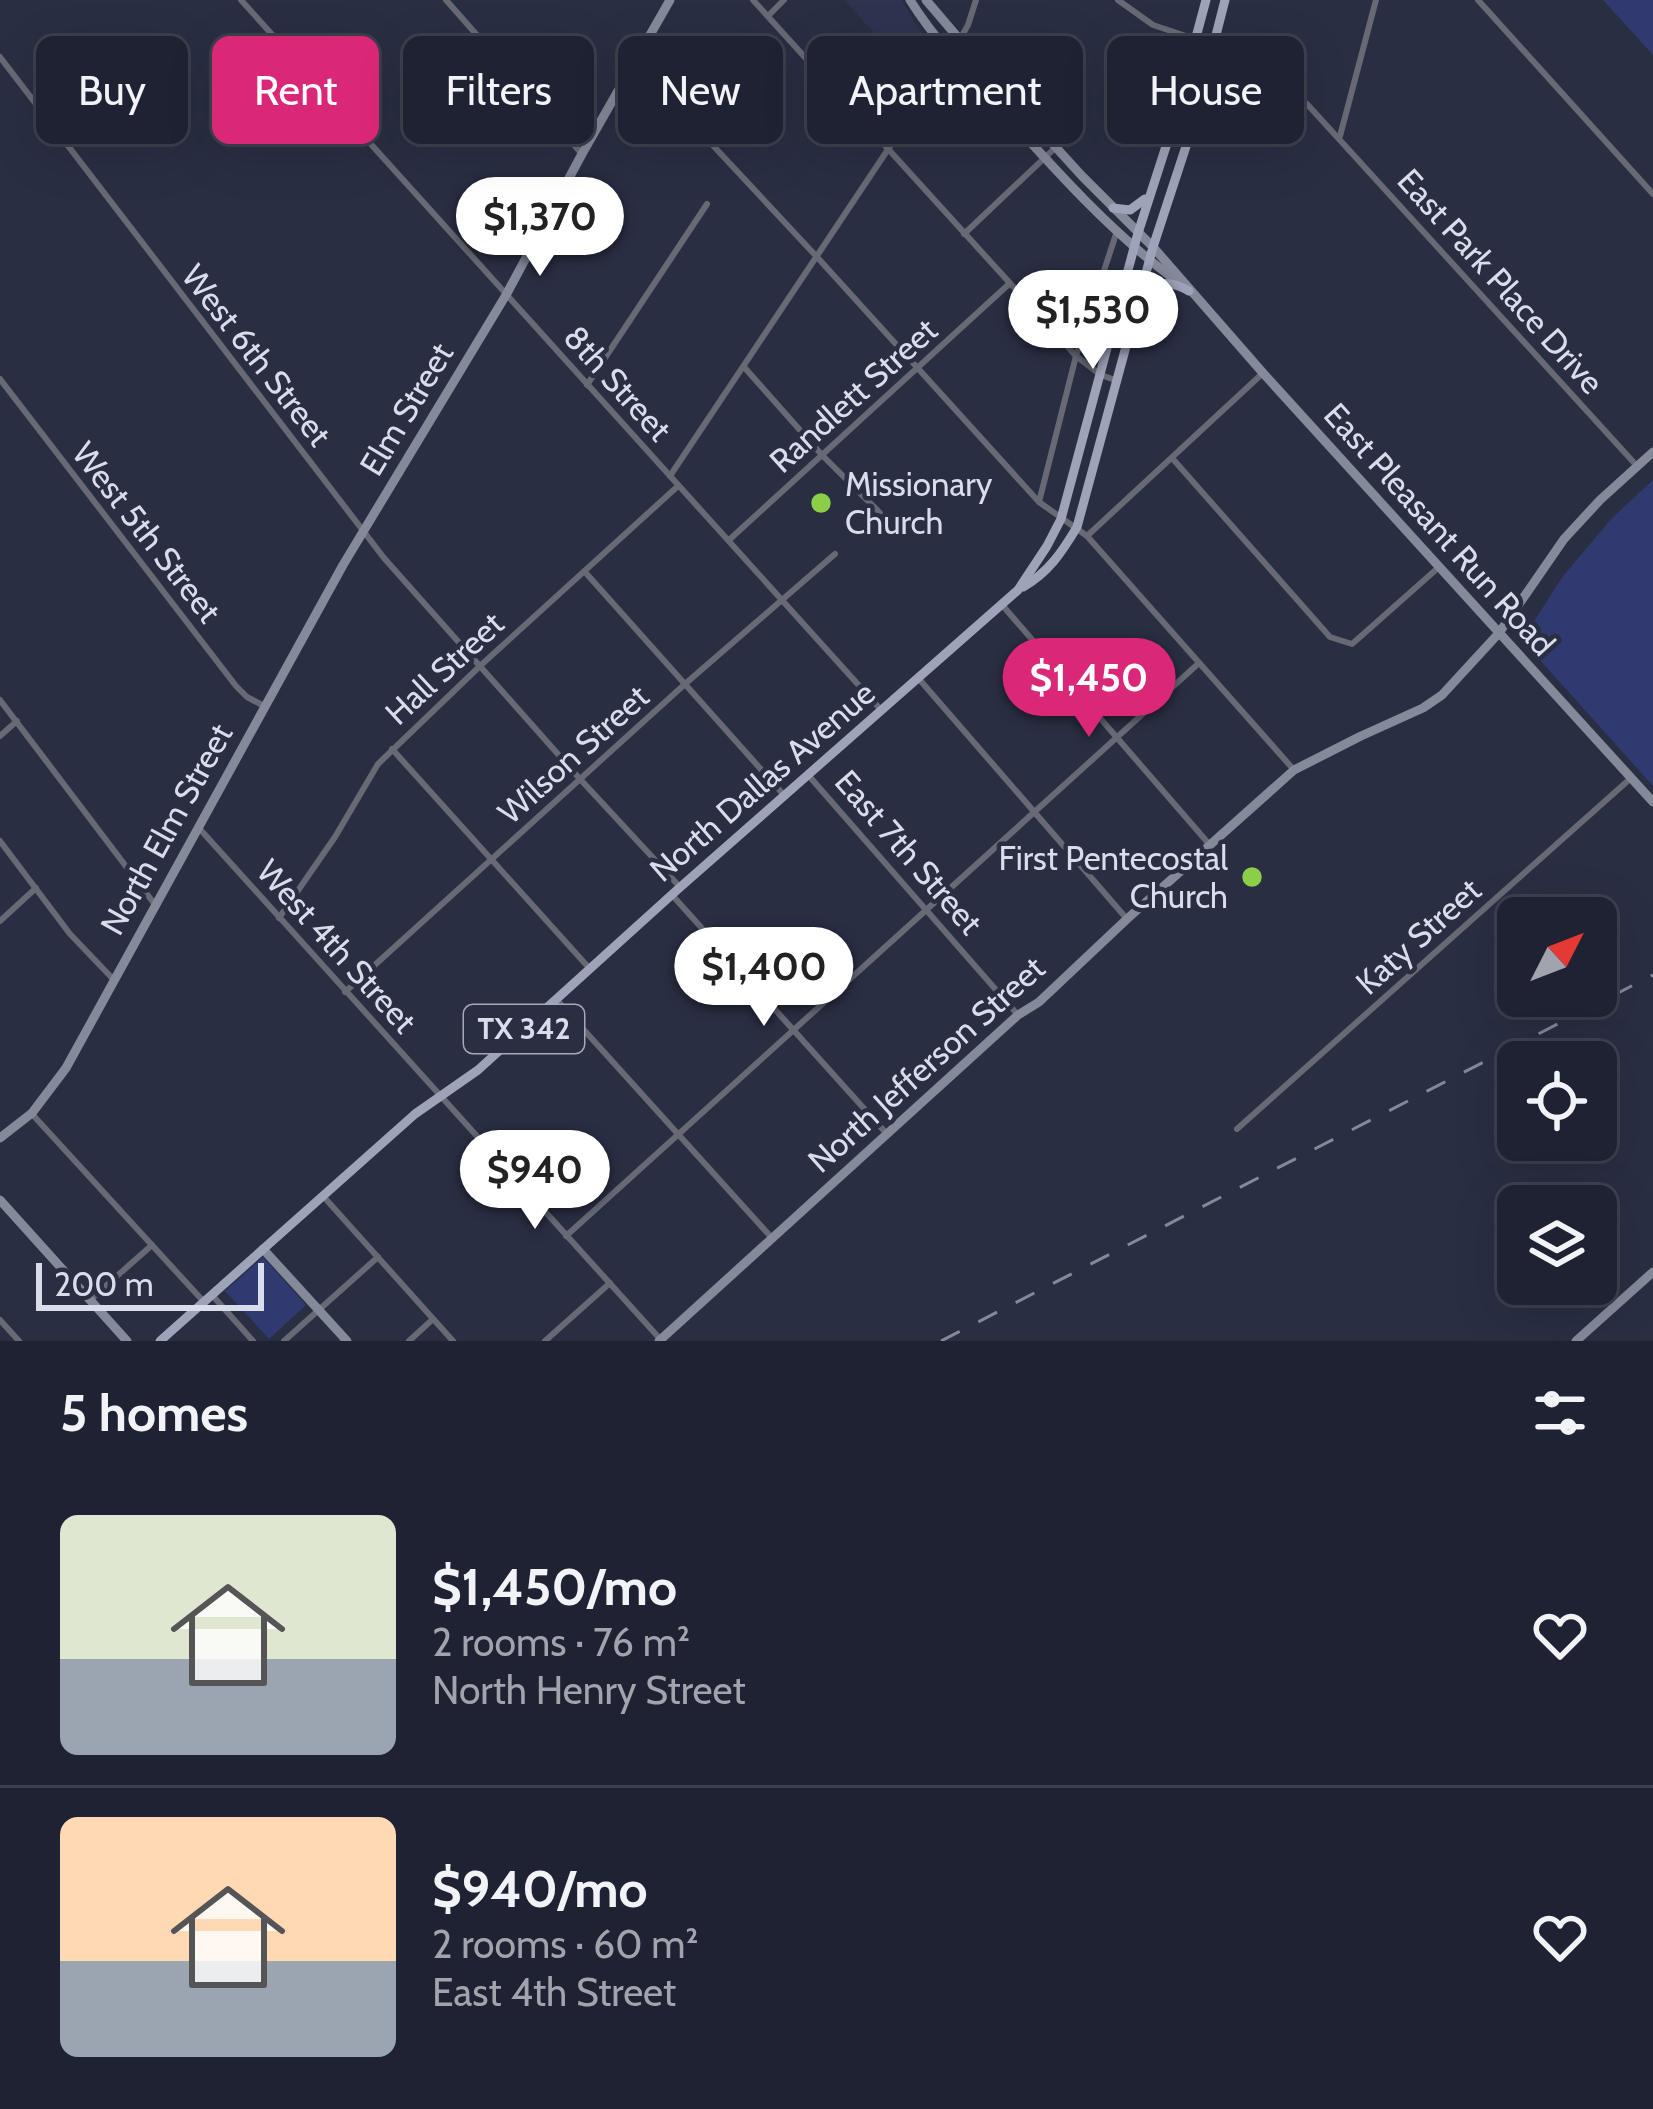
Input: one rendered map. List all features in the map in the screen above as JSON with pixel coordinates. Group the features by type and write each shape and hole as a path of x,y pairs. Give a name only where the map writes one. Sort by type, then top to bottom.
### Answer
{"main road":[{"name":"North Dallas Avenue","path":"1196,36 1206,0"},
{"name":"North Dallas Avenue","path":"1215,36 1225,0"},
{"name":"North Dallas Avenue","path":"160,1341 415,1114 478,1070 1018,590 1060,519 1166,144"},
{"name":"North Dallas Avenue","path":"1018,590 1041,576 1077,527 1153,247 1187,144"},
{"path":"1113,208 1130,210 1149,196"},
{"path":"1139,299 1165,282 1189,291"}],"street":[{"name":"8th Street","path":"241,0 882,711"},
{"path":"446,0 582,154"},
{"name":"Elm Street","path":"651,36 670,0"},
{"path":"753,0 1076,356 1118,381"},
{"path":"768,16 784,0"},
{"path":"910,0 934,36"},
{"path":"926,0 956,36"},
{"path":"962,36 976,0"},
{"name":"East Park Place Drive","path":"1118,0 1153,25 1184,36"},
{"path":"1340,138 1376,0"},
{"path":"1478,0 1653,194"},
{"name":"West 6th Street","path":"0,57 363,532 886,1134"},
{"name":"Elm Street","path":"363,532 506,295 618,93"},
{"name":"East Park Place Drive","path":"1304,103 1637,466"},
{"path":"712,144 1039,502 1087,536 1294,770"},
{"path":"670,476 894,144"},
{"path":"1032,144 1134,248 1189,291"},
{"path":"1053,144 1189,291"},
{"path":"964,234 1056,147"},
{"path":"586,385 707,204"},
{"path":"1039,502 1076,356 1117,231"},
{"name":"Randlett Street","path":"729,540 1009,284"},
{"name":"East Pleasant Run Road","path":"1189,291 1653,802"},
{"path":"744,367 880,513"},
{"path":"1087,536 1263,374"},
{"name":"West 5th Street","path":"0,379 236,686 264,706"},
{"name":"North Jefferson Street","path":"660,1340 1294,770 1423,708 1456,683 1499,633 1564,539 1653,452"},
{"path":"1172,458 1330,638 1352,644 1439,567"},
{"name":"Hall Street","path":"279,918 378,764 678,486"},
{"name":"North Elm Street","path":"0,1138 32,1113 66,1068 363,532"},
{"name":"Wilson Street","path":"345,992 835,554"},
{"path":"585,572 786,796"},
{"path":"1003,606 1210,845"},
{"path":"566,1236 1199,663"},
{"path":"919,679 1127,919"},
{"path":"0,700 156,906"},
{"path":"0,736 17,721"},
{"path":"392,749 590,969"},
{"name":"East 7th Street","path":"809,776 1018,1015"},
{"name":"Katy Street","path":"1238,1130 1631,778"},
{"name":"West 4th Street","path":"198,827 660,1340"},
{"path":"0,841 70,934 114,980"},
{"path":"0,921 36,888"},
{"path":"556,999 772,1239"},
{"path":"32,1113 152,1245 254,1341"},
{"path":"323,1196 452,1341"},
{"path":"0,1200 127,1341"},
{"path":"90,1300 152,1245"},
{"path":"263,1249 346,1341"},
{"path":"284,1341 378,1257"},
{"path":"1576,1341 1653,1272"},
{"path":"545,1341 610,1283"},
{"path":"409,1341 433,1319"},
{"path":"0,1320 19,1341"}],"shaded area":[{"path":"844,0 902,0 925,36 877,36"},
{"path":"1603,0 1653,0 1653,55"},
{"path":"1653,480 1653,786 1522,640 1563,576 1612,518"},
{"path":"263,1257 306,1305 269,1339 225,1291"}],"railway":[{"path":"941,1341 1653,975"}],"place":[{"name":"Missionary Church","path":"821,503"},
{"name":"First Pentecostal Church","path":"1252,877"}]}
